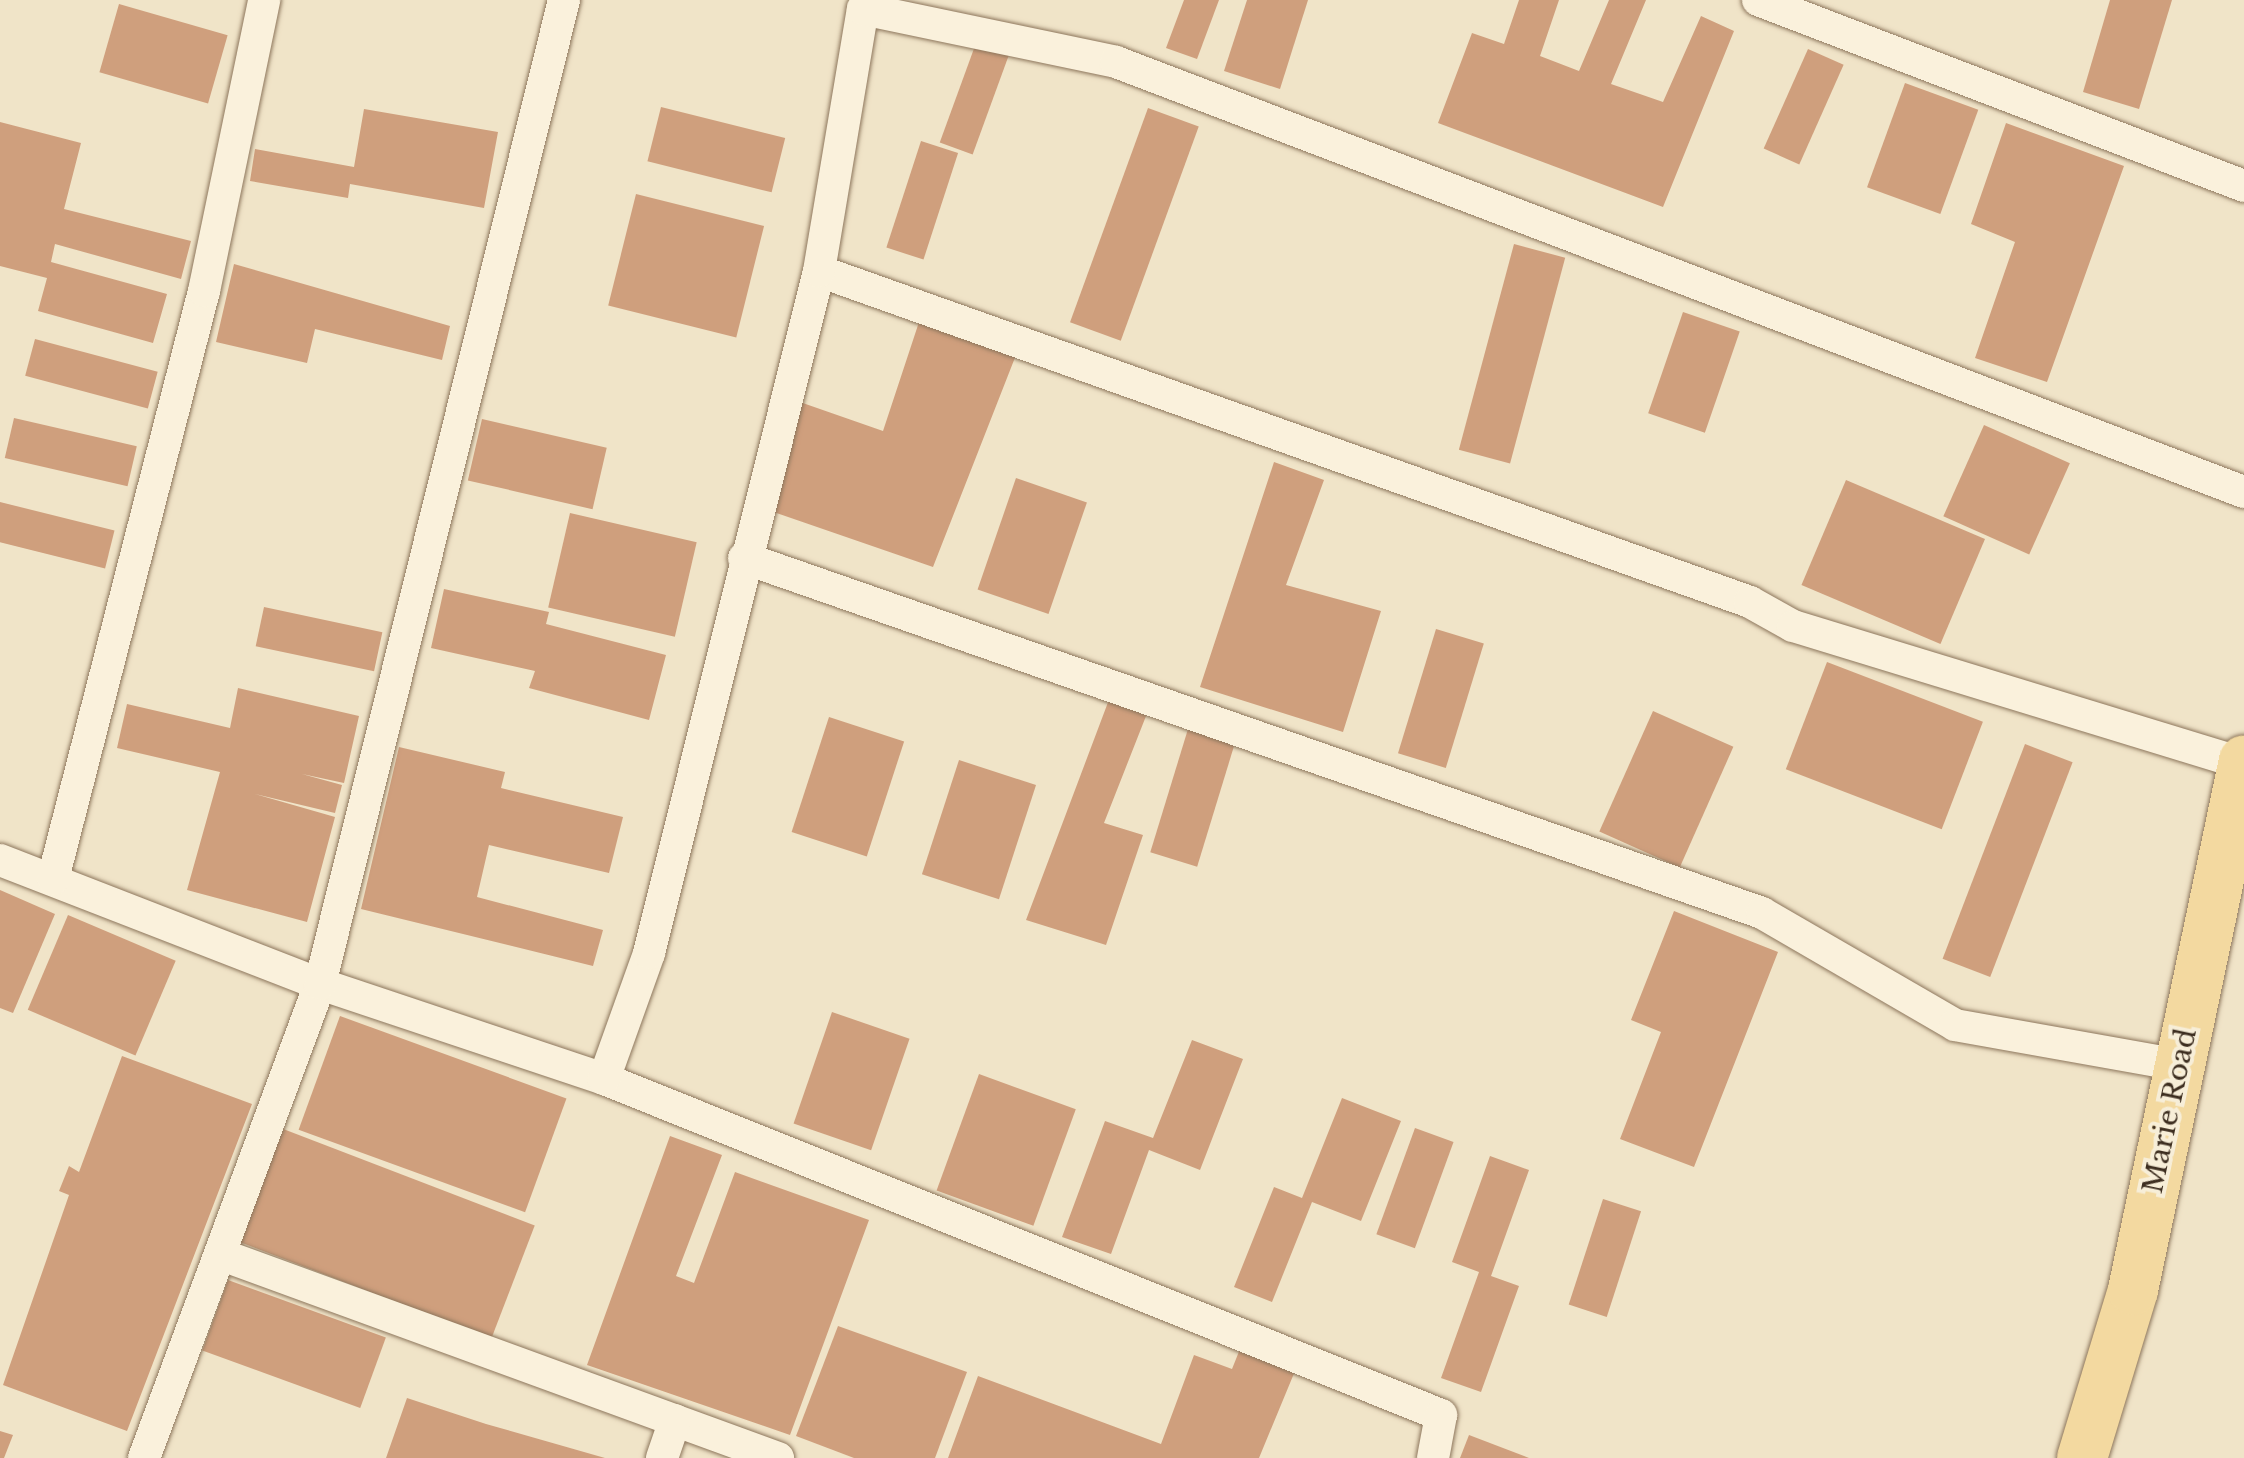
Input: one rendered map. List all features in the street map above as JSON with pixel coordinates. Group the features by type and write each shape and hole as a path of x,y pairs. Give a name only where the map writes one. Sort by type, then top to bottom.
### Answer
{"main road":[{"name":"Marie Road","path":"2082,1458 2133,1290 2244,762"}],"street":[{"path":"53,879 204,290 264,0"},
{"path":"144,1458 320,984 564,0"},
{"path":"1758,0 2244,186"},
{"path":"604,1079 649,953 744,558 819,271 863,9 1116,62 2244,492"},
{"path":"819,271 1750,602 1793,626 2244,762"},
{"path":"744,558 1762,913 1955,1025 2180,1064"},
{"path":"0,860 320,984 604,1079 1442,1415 1433,1458"},
{"path":"222,1255 778,1458"},
{"path":"662,1458 675,1420"}],"building":[{"path":"1184,0 1219,0 1197,59 1166,48"},
{"path":"1247,0 1308,0 1280,89 1224,71"},
{"path":"1519,0 1559,0 1540,56 1579,71 1609,0 1646,0 1611,84 1663,102 1701,16 1734,31 1663,207 1438,123 1472,33 1504,44"},
{"path":"2110,0 2172,0 2139,109 2083,92"},
{"path":"119,4 228,35 208,103 99,72"},
{"path":"976,43 1009,55 973,155 940,143"},
{"path":"1808,49 1844,65 1799,164 1764,149"},
{"path":"1905,83 1978,110 1940,214 1867,187"},
{"path":"661,107 785,138 772,192 647,161"},
{"path":"1148,108 1199,126 1121,341 1070,322"},
{"path":"364,109 498,132 484,208 350,184 348,198 250,181 255,149 354,167"},
{"path":"0,122 81,143 64,209 191,241 181,279 55,244 51,262 167,294 153,343 38,311 47,278 0,266"},
{"path":"2006,123 2124,166 2047,382 1975,358 2015,242 1971,224"},
{"path":"921,141 958,153 923,260 886,248"},
{"path":"636,194 764,226 736,338 608,306"},
{"path":"1514,244 1565,258 1510,463 1459,450"},
{"path":"234,264 450,326 442,360 315,329 307,363 216,342"},
{"path":"1683,312 1740,332 1705,433 1648,413"},
{"path":"919,322 1016,355 933,567 762,508 797,401 883,431"},
{"path":"35,339 158,372 148,409 25,376"},
{"path":"14,418 137,446 128,486 5,458"},
{"path":"482,419 607,448 593,509 468,480"},
{"path":"1984,425 2070,463 2029,555 1943,516"},
{"path":"1274,462 1324,480 1286,585 1381,611 1343,732 1200,687"},
{"path":"1016,478 1087,502 1048,614 978,590"},
{"path":"1846,480 1985,539 1940,644 1801,585"},
{"path":"0,502 114,531 105,568 0,542"},
{"path":"570,513 697,542 675,637 548,608"},
{"path":"444,589 549,612 546,624 666,655 649,720 529,688 535,671 431,648"},
{"path":"264,607 382,632 374,671 256,646"},
{"path":"1436,629 1484,644 1446,768 1398,753"},
{"path":"1827,662 1983,722 1942,829 1786,769"},
{"path":"238,688 359,716 344,783 302,774 342,785 335,813 255,794 335,817 307,922 187,890 220,772 117,748 127,704 230,728"},
{"path":"1110,697 1148,711 1104,823 1143,835 1106,945 1026,920"},
{"path":"1653,711 1733,747 1680,867 1599,832"},
{"path":"829,717 904,741 867,856 792,832"},
{"path":"1188,729 1235,743 1197,867 1150,852"},
{"path":"2025,744 2073,762 1990,977 1943,959"},
{"path":"399,747 505,772 501,788 623,817 609,873 489,845 477,897 603,930 593,966 361,909"},
{"path":"959,760 1036,785 999,899 922,874"},
{"path":"0,890 55,914 13,1013 0,1008"},
{"path":"1674,911 1778,952 1694,1167 1620,1139 1661,1032 1631,1020"},
{"path":"68,915 176,961 135,1056 28,1010"},
{"path":"832,1012 910,1039 871,1150 794,1124"},
{"path":"340,1016 566,1098 525,1212 299,1130"},
{"path":"1192,1040 1243,1059 1200,1170 1149,1150 1111,1254 1062,1237 1105,1121 1153,1138"},
{"path":"122,1056 252,1104 127,1431 3,1385 69,1195 59,1191 69,1166 79,1172"},
{"path":"979,1074 1076,1109 1033,1226 937,1191"},
{"path":"1342,1098 1401,1121 1361,1221 1312,1202 1272,1302 1234,1287 1274,1187 1302,1198"},
{"path":"278,1127 535,1226 491,1339 235,1240"},
{"path":"1415,1128 1454,1142 1415,1248 1376,1234"},
{"path":"670,1136 722,1155 676,1276 694,1283 735,1172 869,1220 790,1435 587,1365"},
{"path":"1490,1156 1529,1170 1491,1276 1519,1286 1481,1392 1441,1378 1479,1272 1452,1262"},
{"path":"1603,1199 1641,1211 1607,1317 1569,1305"},
{"path":"228,1280 386,1337 360,1408 202,1350"},
{"path":"838,1326 967,1372 935,1458 854,1458 796,1436"},
{"path":"1240,1349 1295,1371 1259,1458 948,1458 978,1376 1161,1444 1194,1355 1232,1369"},
{"path":"407,1398 486,1424 605,1458 386,1458"},
{"path":"0,1431 13,1435 4,1458 0,1458"},
{"path":"1469,1435 1529,1458 1460,1458"}]}
